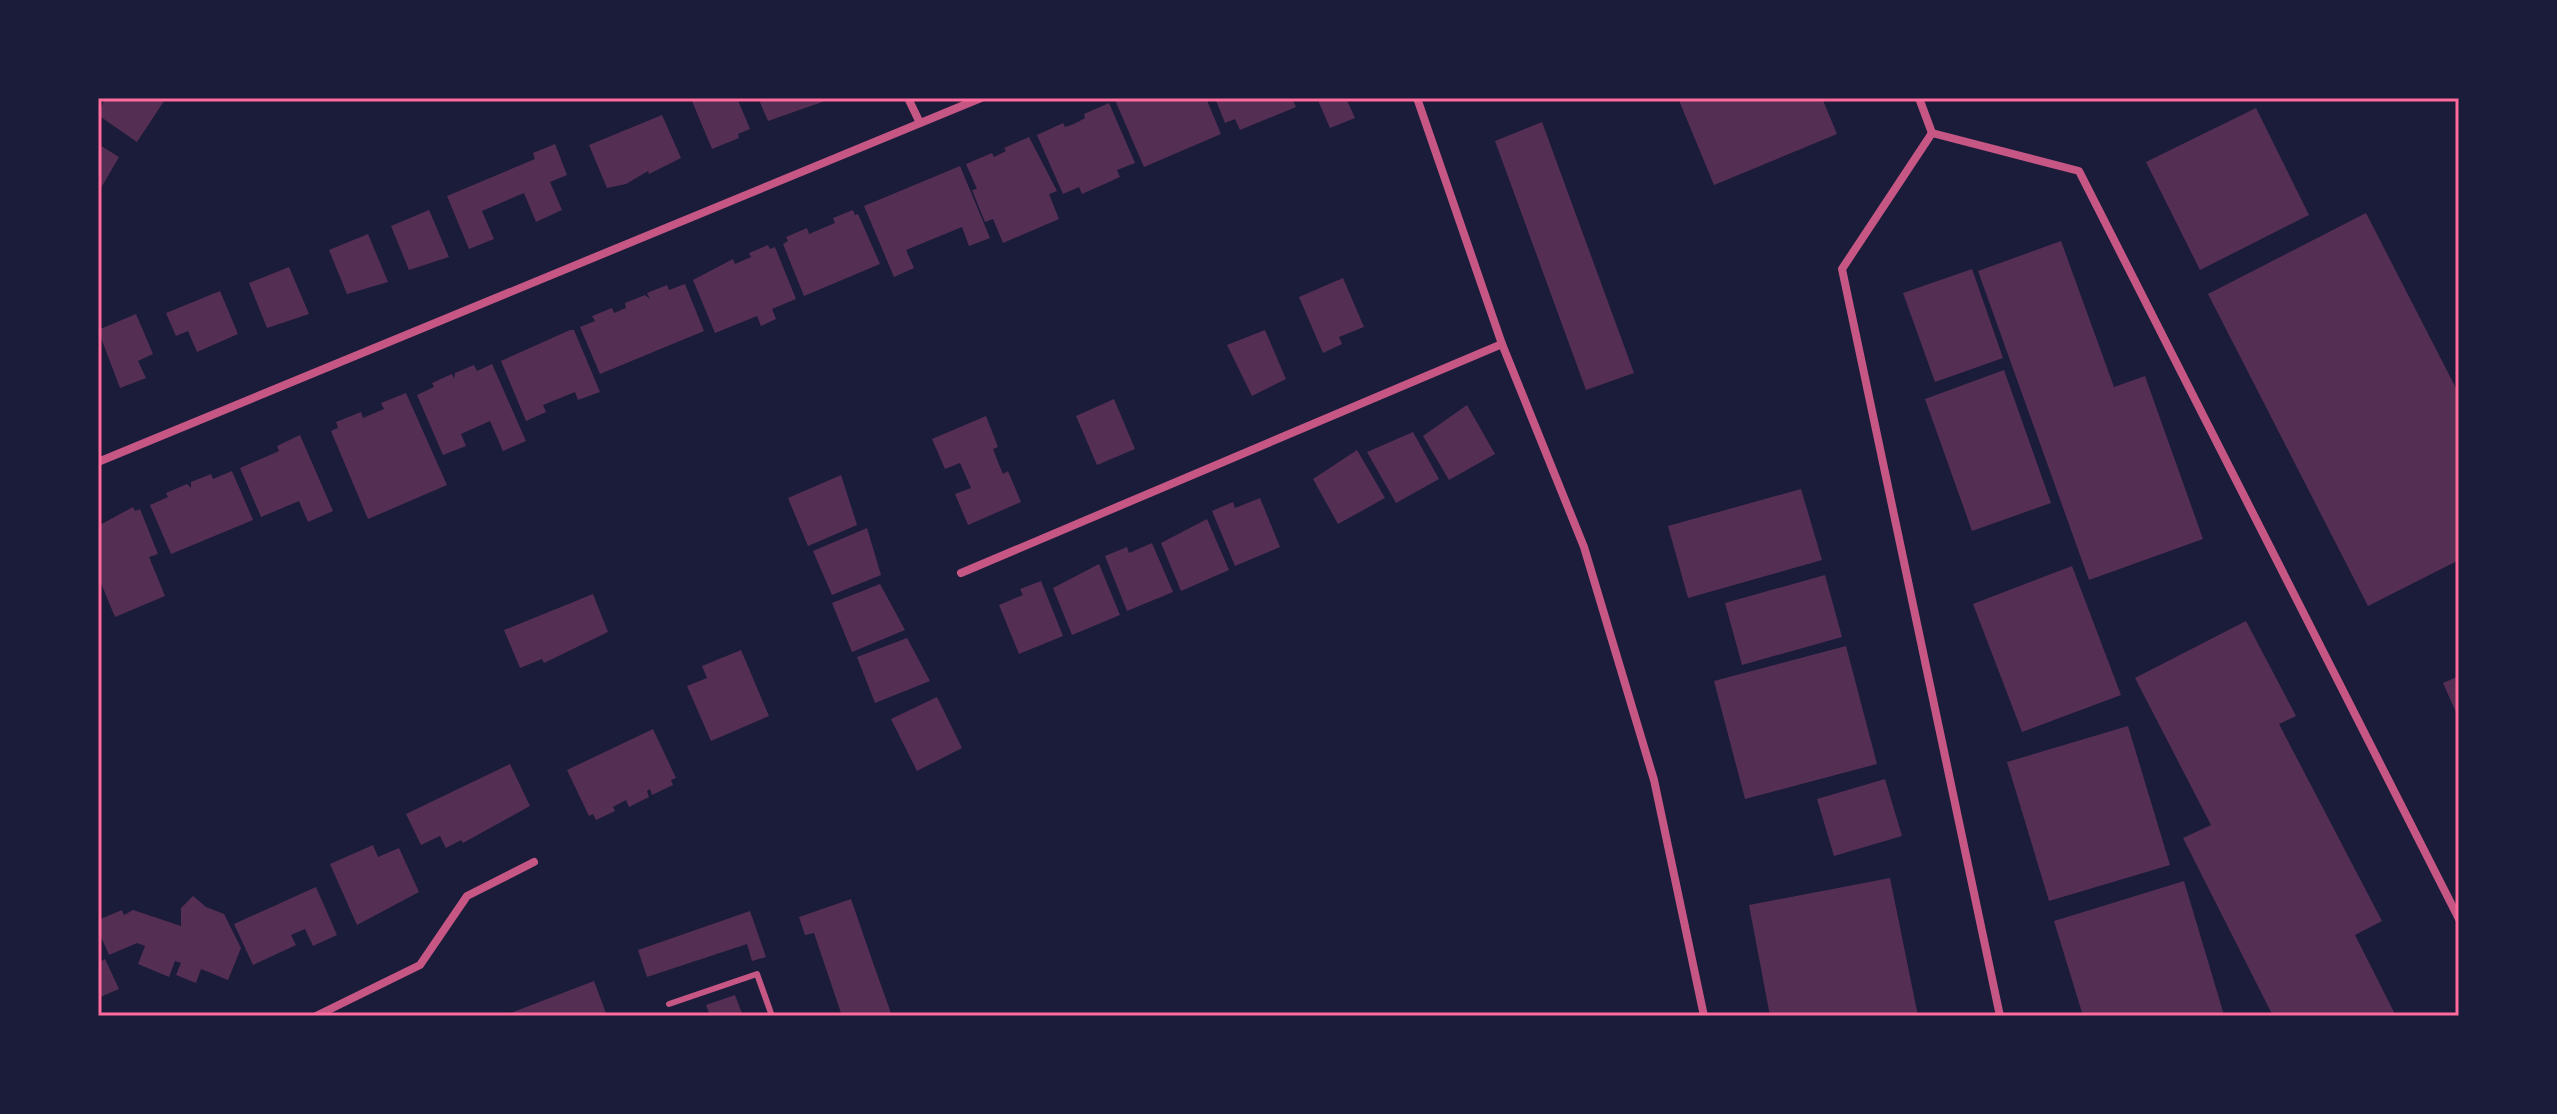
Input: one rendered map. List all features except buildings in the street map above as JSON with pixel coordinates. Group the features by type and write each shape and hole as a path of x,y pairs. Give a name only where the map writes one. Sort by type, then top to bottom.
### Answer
{"street":[{"path":"908,98 920,123"},
{"path":"98,462 981,98"},
{"path":"1417,98 1502,344 1584,547 1654,780 1704,1016"},
{"path":"1919,98 1932,133"},
{"path":"1932,133 2079,171 2459,919"},
{"path":"1932,133 1842,269 2000,1016"},
{"path":"961,573 1502,344"},
{"path":"316,1016 420,965 467,896 534,862"}],"lane":[{"path":"669,1004 757,974 772,1016"}]}
